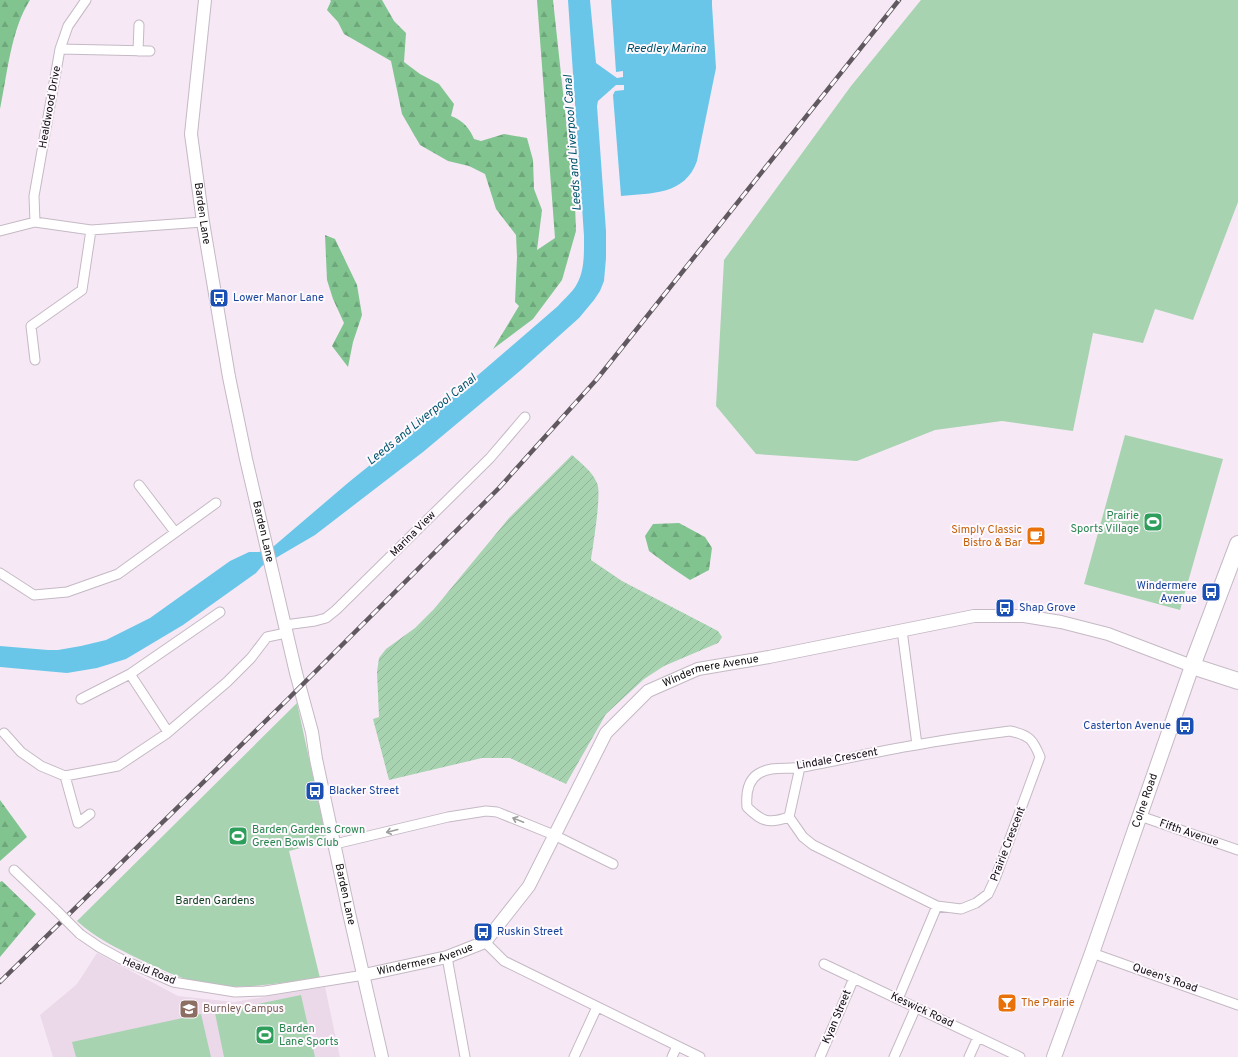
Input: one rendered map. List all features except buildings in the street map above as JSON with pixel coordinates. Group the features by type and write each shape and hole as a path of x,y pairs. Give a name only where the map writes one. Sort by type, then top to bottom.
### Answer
{"highway":[{"name":"Colne Road","path":"1192,666 1238,544"},
{"path":"1192,666 1238,681"}],"main road":[{"name":"Colne Road","path":"1054,1057 1092,953 1192,666"}],"street":[{"name":"Healdwood Drive","path":"35,222 34,196 60,49 68,26 86,0"},
{"name":"Barden Lane","path":"205,0 191,134 203,222 229,377 264,540 312,732 316,760 382,1057"},
{"path":"138,51 139,25"},
{"path":"60,49 150,51"},
{"path":"0,231 35,222 91,230 203,222"},
{"path":"35,360 31,326 82,290 91,230"},
{"name":"Marina View","path":"65,776 118,766 168,732 251,658 267,637 286,629 326,618 336,610 490,458 525,417"},
{"path":"138,485 175,532"},
{"path":"0,573 34,595 67,592 118,574 216,503"},
{"path":"81,699 130,674 220,612"},
{"name":"Windermere Avenue","path":"364,975 447,957 485,942 529,886 606,733 648,691 698,669 769,657 974,616 1024,616 1061,622 1108,634 1192,666"},
{"path":"902,630 916,745"},
{"path":"130,674 168,732"},
{"name":"Lindale Crescent","path":"790,817 777,822 766,821 756,816 747,807 746,794 750,782 757,775 766,770 777,768 800,768 916,745 1010,731 1022,733 1030,738"},
{"path":"4,733 21,752 41,766 65,776 74,826 90,814"},
{"name":"Prairie Crescent","path":"937,906 961,909 976,903 988,894 998,872 1040,757 1030,738"},
{"path":"800,768 790,817 802,836 813,845 937,906 898,999"},
{"path":"335,844 448,817 486,811 497,812 554,835 613,864"},
{"name":"Fifth Avenue","path":"1140,816 1238,850"},
{"name":"Heald Road","path":"14,870 80,934 121,960 173,982 234,992 265,991 364,975"},
{"path":"485,942 504,961 700,1057"},
{"name":"Queen's Road","path":"1092,953 1238,1005"},
{"path":"447,957 465,1057"},
{"name":"Keswick Road","path":"824,964 1020,1057"},
{"name":"Kyan Street","path":"820,1057 854,978"},
{"path":"574,1057 597,1007"},
{"path":"894,1057 916,1008"},
{"path":"969,1057 978,1037"},
{"path":"672,1057 677,1046"}],"shaded area":[{"name":"Burnley Campus","path":"97,953 178,996 234,1002 325,987 340,1057 53,1057 40,1015 77,984"}],"green space":[{"path":"0,0 30,0 18,25 14,39 0,109"},
{"path":"330,0 382,0 394,21 406,33 404,62 420,74 439,84 454,104 451,116 466,125 474,139 481,141 504,134 527,138 533,160 534,189 542,210 537,250 555,238 537,0 553,0 575,204 576,231 562,280 533,319 493,349 519,306 515,302 517,257 516,235 496,209 485,174 469,166 448,161 420,145 402,114 391,61 344,34 338,22 327,10 331,1"},
{"path":"921,0 1238,0 1238,202 1193,320 1155,309 1143,343 1093,333 1073,431 1002,421 935,430 857,461 756,454 716,406 724,260 851,86"},
{"path":"325,235 335,239 357,285 362,315 353,342 348,367 332,346 344,323 333,299 327,280"},
{"name":"Prairie Sports Village","path":"1125,435 1223,459 1180,610 1084,584"},
{"path":"572,455 592,475 598,488 597,519 591,560 622,581 718,631 722,637 718,643 664,666 644,679 606,714 566,784 510,758 482,758 389,780 373,719 379,717 377,672 379,658 386,649 415,628 434,609 509,518"},
{"path":"679,523 705,537 712,548 709,570 690,580 649,551 645,536 653,524"},
{"name":"Barden Gardens","path":"297,703 327,841 289,851 320,978 242,987 217,986 197,982 167,972 123,951 99,938 77,921"},
{"path":"0,800 27,837 0,861"},
{"path":"2,881 36,914 0,957 0,882"},
{"name":"Barden Lane Sports","path":"301,995 315,1057 224,1057 215,1013"},
{"path":"201,1014 211,1057 76,1057 72,1042"}],"water":[{"name":"Reedley Marina","path":"568,0 590,0 596,63 617,78 623,77 623,71 616,72 611,0 712,0 716,68 697,161 692,172 676,186 656,193 621,196 613,95 615,91 624,90 624,85 616,85 598,101 597,106 606,231 604,281 594,300 579,318 521,370 423,452 315,535 262,566 256,573 183,625 126,659 97,668 67,673 0,667 0,646 58,650 106,640 150,618 230,561 249,552 259,552 274,546 349,482 427,419 558,306 573,290 582,271 584,236"}],"railway":[{"path":"0,982 287,700 499,488 597,379 899,0"}],"place":[{"name":"Lower Manor Lane","path":"219,298"},
{"name":"Prairie Sports Village","path":"1153,522"},
{"name":"Simply Classic Bistro & Bar","path":"1036,536"},
{"name":"Windermere Avenue","path":"1211,592"},
{"name":"Shap Grove","path":"1005,608"},
{"name":"Casterton Avenue","path":"1185,726"},
{"name":"Blacker Street","path":"315,791"},
{"name":"Barden Gardens Crown Green Bowls Club","path":"238,836"},
{"name":"Ruskin Street","path":"483,932"},
{"name":"The Prairie","path":"1007,1003"},
{"name":"Burnley Campus","path":"189,1009"},
{"name":"Barden Lane Sports","path":"265,1035"}],"water label":[{"name":"Leeds and Liverpool Canal","path":"573,143"},
{"name":"Leeds and Liverpool Canal","path":"422,420"}]}
